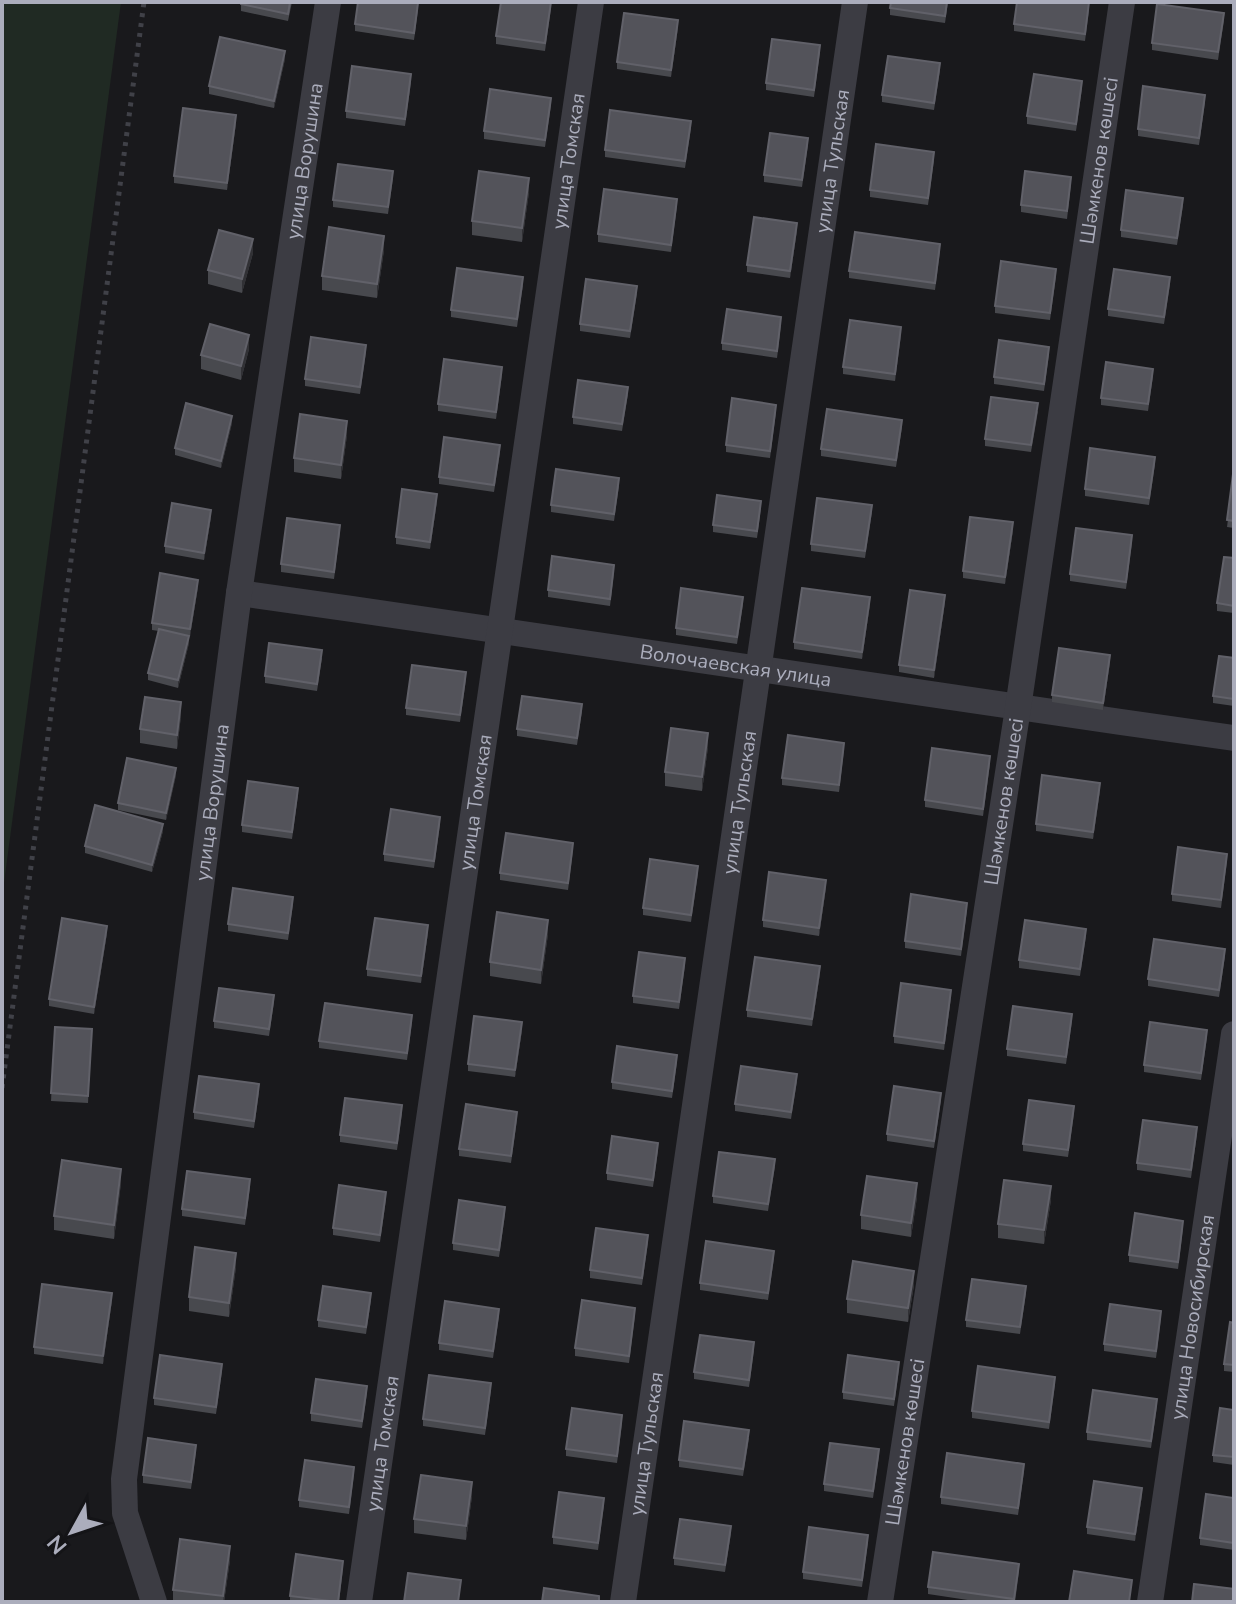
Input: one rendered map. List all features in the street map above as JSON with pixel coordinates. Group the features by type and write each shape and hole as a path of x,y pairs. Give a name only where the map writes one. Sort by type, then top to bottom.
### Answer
{"street":[{"name":"улица Ворушина","path":"154,1602 125,1513 124,1479 239,593 328,2"},
{"name":"улица Томская","path":"359,1602 591,2"},
{"name":"улица Тульская","path":"623,1602 855,2"},
{"name":"Шәмкенов көшесі","path":"880,1602 1018,708 1122,2"},
{"name":"Волочаевская улица","path":"239,593 1234,738"},
{"name":"улица Новосибирская","path":"1150,1602 1234,1034"}],"path":[{"path":"2,1088 144,2"}],"shaded area":[{"path":"2,2 121,2 2,898"}],"building":[{"path":"241,2 290,2 288,14"},
{"path":"358,2 418,3 414,33 355,24"},
{"path":"501,2 551,2 545,43 496,36"},
{"path":"891,2 947,2 945,16 890,8"},
{"path":"1017,2 1089,2 1085,34 1014,24"},
{"path":"1157,4 1224,13 1218,52 1152,43"},
{"path":"624,13 678,20 671,70 617,62"},
{"path":"220,37 285,51 274,101 209,86"},
{"path":"772,39 820,45 814,90 766,83"},
{"path":"888,56 940,63 934,103 882,95"},
{"path":"352,66 411,74 405,119 346,111"},
{"path":"1034,74 1082,81 1076,124 1027,116"},
{"path":"1143,86 1205,95 1199,138 1138,129"},
{"path":"490,89 551,98 545,140 484,131"},
{"path":"183,108 236,115 227,183 174,176"},
{"path":"610,110 691,121 685,161 605,150"},
{"path":"770,133 808,138 802,180 764,175"},
{"path":"876,144 934,152 928,198 870,190"},
{"path":"338,164 393,171 388,207 333,200"},
{"path":"479,171 529,178 522,228 472,221"},
{"path":"1025,171 1071,177 1067,211 1021,205"},
{"path":"604,189 677,199 671,245 598,234"},
{"path":"1126,190 1183,198 1177,238 1121,230"},
{"path":"754,217 797,223 790,271 747,265"},
{"path":"329,227 384,236 377,284 322,276"},
{"path":"219,230 253,239 242,279 208,270"},
{"path":"855,232 940,244 935,283 849,271"},
{"path":"1001,261 1056,269 1050,313 995,306"},
{"path":"457,268 523,277 517,319 451,310"},
{"path":"1114,269 1170,277 1164,317 1108,309"},
{"path":"586,279 637,286 630,331 580,324"},
{"path":"727,309 781,317 777,351 722,343"},
{"path":"850,320 901,327 895,374 843,367"},
{"path":"210,324 249,335 241,366 201,355"},
{"path":"311,337 366,345 360,387 305,379"},
{"path":"999,340 1049,347 1044,384 994,377"},
{"path":"444,359 502,367 496,412 438,404"},
{"path":"1106,362 1153,369 1148,404 1101,398"},
{"path":"578,380 628,387 622,424 573,417"},
{"path":"991,397 1038,403 1031,445 985,439"},
{"path":"732,398 776,405 770,451 726,445"},
{"path":"186,403 232,416 221,461 175,448"},
{"path":"827,409 902,420 896,460 821,449"},
{"path":"300,414 347,421 341,465 294,458"},
{"path":"444,437 500,445 494,485 439,477"},
{"path":"1090,448 1155,457 1149,498 1085,489"},
{"path":"556,469 619,478 614,514 551,505"},
{"path":"1234,474 1234,521 1227,520"},
{"path":"402,489 437,494 430,542 396,537"},
{"path":"717,495 761,501 757,531 713,525"},
{"path":"817,498 872,505 865,551 811,544"},
{"path":"172,503 211,510 204,553 165,546"},
{"path":"970,517 1013,522 1005,577 963,571"},
{"path":"287,518 340,525 334,572 281,564"},
{"path":"1076,528 1132,535 1126,582 1070,574"},
{"path":"552,556 614,565 610,599 548,590"},
{"path":"1224,557 1234,558 1234,606 1217,603"},
{"path":"160,573 198,580 190,629 152,623"},
{"path":"681,588 743,597 737,637 676,628"},
{"path":"802,588 870,597 862,652 794,642"},
{"path":"910,590 945,595 934,670 899,665"},
{"path":"159,629 189,636 178,680 148,673"},
{"path":"269,643 322,650 317,684 265,676"},
{"path":"1059,648 1110,655 1103,703 1052,695"},
{"path":"1219,656 1234,658 1234,699 1213,696"},
{"path":"412,665 466,672 460,715 406,708"},
{"path":"522,696 582,704 577,738 517,729"},
{"path":"145,697 181,702 177,735 140,729"},
{"path":"671,728 708,733 702,777 665,772"},
{"path":"788,735 844,743 839,785 782,778"},
{"path":"932,748 990,756 983,809 925,800"},
{"path":"127,758 176,768 166,813 118,803"},
{"path":"1042,775 1100,783 1093,832 1036,824"},
{"path":"248,781 298,788 292,832 242,825"},
{"path":"95,805 163,824 152,865 85,846"},
{"path":"391,809 440,817 434,861 384,854"},
{"path":"506,833 573,843 568,883 500,873"},
{"path":"1178,847 1227,854 1221,900 1172,894"},
{"path":"650,859 698,866 691,915 643,908"},
{"path":"769,872 826,880 819,928 763,920"},
{"path":"233,888 293,897 288,933 228,924"},
{"path":"911,894 967,903 961,949 905,941"},
{"path":"497,912 548,920 541,970 490,962"},
{"path":"62,918 107,926 94,1007 49,999"},
{"path":"375,918 428,925 421,976 367,969"},
{"path":"1025,920 1086,929 1080,969 1019,960"},
{"path":"1154,939 1225,949 1219,990 1148,979"},
{"path":"639,952 685,958 679,1002 633,996"},
{"path":"755,957 820,966 812,1019 747,1010"},
{"path":"901,983 951,990 944,1043 894,1036"},
{"path":"219,988 274,995 269,1029 214,1021"},
{"path":"325,1003 412,1015 407,1053 319,1041"},
{"path":"1013,1006 1072,1014 1066,1057 1007,1049"},
{"path":"474,1016 522,1022 515,1070 468,1064"},
{"path":"1150,1022 1207,1030 1201,1073 1144,1065"},
{"path":"55,1027 92,1029 88,1096 51,1093"},
{"path":"617,1046 677,1055 672,1091 612,1082"},
{"path":"741,1066 797,1074 791,1112 735,1104"},
{"path":"199,1076 259,1084 254,1121 194,1112"},
{"path":"894,1086 941,1093 934,1141 887,1134"},
{"path":"345,1098 402,1105 397,1143 340,1135"},
{"path":"1029,1100 1074,1106 1068,1150 1023,1144"},
{"path":"466,1104 517,1112 511,1156 459,1149"},
{"path":"1143,1120 1197,1127 1191,1170 1137,1163"},
{"path":"612,1136 658,1143 653,1180 607,1173"},
{"path":"719,1152 775,1159 768,1204 713,1196"},
{"path":"62,1160 121,1169 114,1225 54,1216"},
{"path":"187,1171 250,1179 245,1218 182,1209"},
{"path":"867,1176 917,1183 911,1223 861,1215"},
{"path":"1004,1180 1051,1186 1044,1230 998,1224"},
{"path":"339,1185 386,1192 380,1235 333,1228"},
{"path":"459,1200 505,1207 499,1250 453,1243"},
{"path":"1135,1213 1183,1221 1178,1262 1129,1255"},
{"path":"596,1228 648,1235 642,1278 590,1270"},
{"path":"706,1241 774,1251 768,1293 700,1283"},
{"path":"195,1247 236,1253 229,1303 189,1297"},
{"path":"853,1261 914,1271 908,1308 847,1299"},
{"path":"972,1279 1026,1286 1020,1327 966,1320"},
{"path":"42,1284 112,1293 103,1356 34,1347"},
{"path":"323,1286 371,1293 366,1327 318,1320"},
{"path":"582,1300 635,1308 629,1356 575,1348"},
{"path":"445,1301 499,1309 493,1351 439,1343"},
{"path":"1110,1304 1161,1311 1156,1351 1104,1344"},
{"path":"1230,1322 1234,1323 1234,1365 1224,1364"},
{"path":"700,1335 754,1342 749,1380 694,1372"},
{"path":"160,1355 222,1364 216,1407 154,1398"},
{"path":"848,1355 899,1362 894,1399 843,1392"},
{"path":"978,1366 1055,1377 1049,1422 972,1411"},
{"path":"429,1375 491,1383 485,1428 423,1419"},
{"path":"316,1379 367,1386 362,1421 311,1413"},
{"path":"1093,1390 1157,1399 1151,1441 1087,1432"},
{"path":"572,1408 622,1415 617,1456 566,1449"},
{"path":"1220,1408 1234,1410 1234,1457 1213,1455"},
{"path":"684,1421 749,1430 743,1469 679,1460"},
{"path":"148,1438 196,1445 191,1482 143,1475"},
{"path":"830,1443 879,1449 873,1491 824,1484"},
{"path":"947,1453 1024,1464 1018,1508 941,1497"},
{"path":"305,1460 354,1467 349,1507 299,1500"},
{"path":"421,1475 472,1482 466,1526 414,1519"},
{"path":"1094,1481 1142,1488 1135,1534 1087,1527"},
{"path":"559,1492 604,1498 598,1543 553,1537"},
{"path":"1206,1494 1234,1498 1234,1543 1200,1538"},
{"path":"680,1519 731,1526 725,1565 674,1558"},
{"path":"809,1527 868,1535 862,1580 803,1572"},
{"path":"180,1539 230,1546 223,1596 173,1590"},
{"path":"933,1552 1019,1564 1014,1599 928,1587"},
{"path":"296,1554 343,1561 338,1602 290,1596"},
{"path":"1074,1571 1132,1580 1129,1602 1069,1602"},
{"path":"408,1573 461,1580 458,1602 404,1602"},
{"path":"1194,1584 1234,1589 1234,1602 1192,1602"},
{"path":"544,1588 599,1596 599,1602 542,1602"}]}
